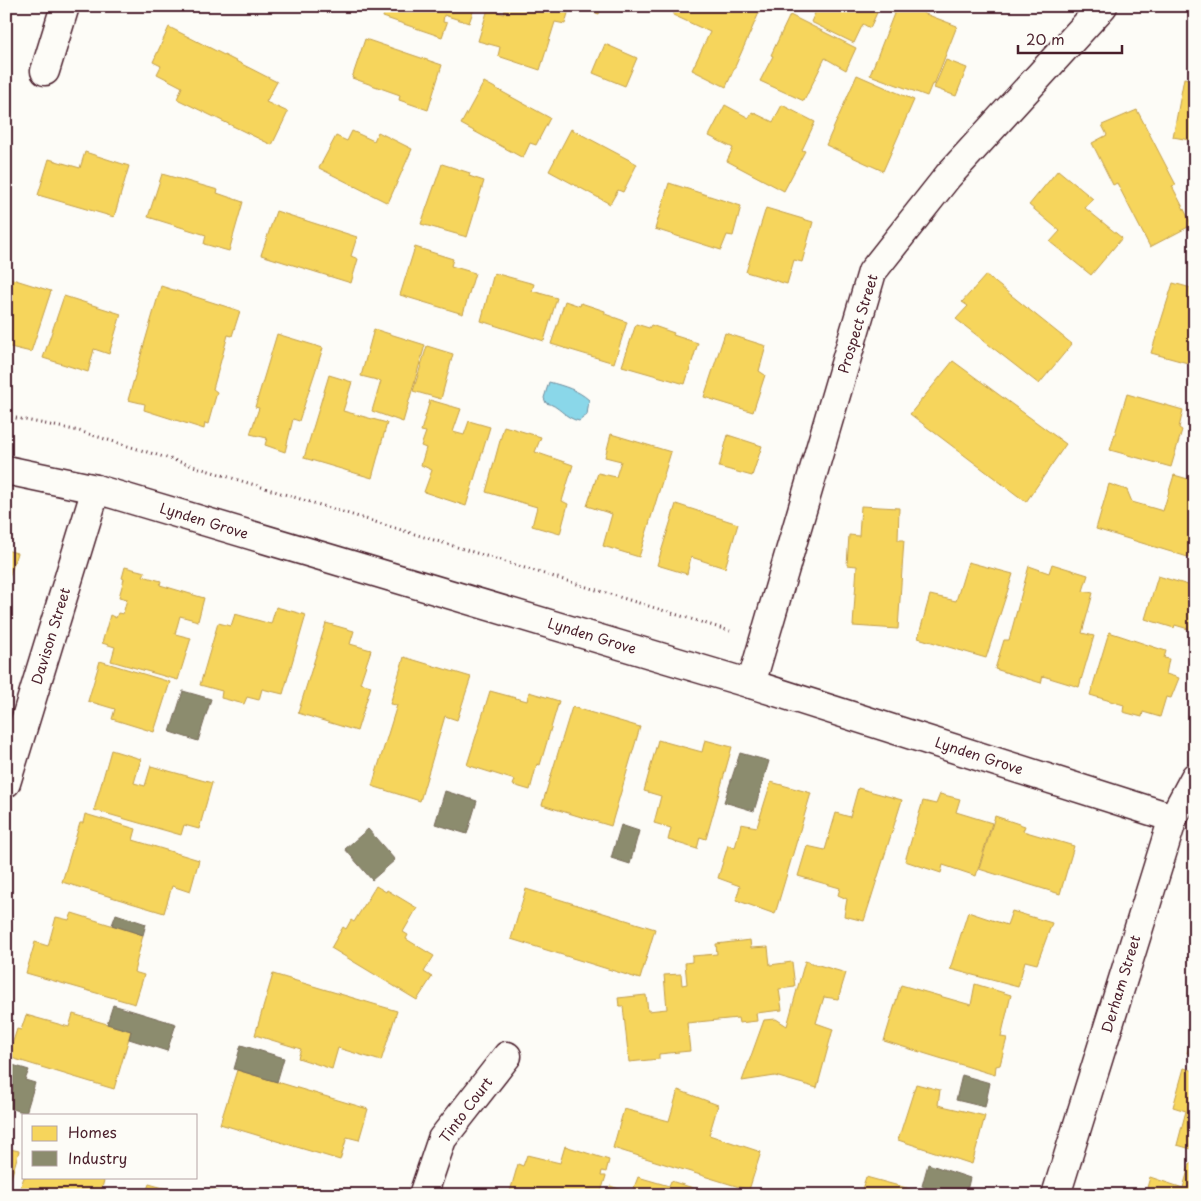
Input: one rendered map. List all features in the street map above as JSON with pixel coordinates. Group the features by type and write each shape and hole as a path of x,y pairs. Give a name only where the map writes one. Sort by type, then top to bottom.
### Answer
{"street":[{"path":"45,71 65,6"},
{"name":"Prospect Street","path":"751,684 872,272 948,176 1104,6"},
{"name":"Lynden Grove","path":"6,470 96,489 751,684 1173,818"},
{"name":"Davison Street","path":"6,783 96,489"},
{"name":"Derham Street","path":"1056,1195 1173,818 1195,777"},
{"name":"Tinto Court","path":"423,1195 442,1139 507,1056"}],"path":[{"path":"6,416 79,431 730,631"}],"water":[{"path":"549,382 575,391 589,400 587,415 579,421 569,417 555,406 546,403 544,398"}],"building: Homes":[{"path":"386,6 475,6 469,23 444,15 443,22 447,23 442,37 383,17"},
{"path":"506,6 524,6 523,10 531,11 532,6 570,6 565,24 555,22 540,70 498,56 500,47 478,41 488,9 504,14"},
{"path":"586,6 601,6 599,14 585,9"},
{"path":"677,6 762,6 726,87 692,70 710,32 673,15"},
{"path":"818,6 880,6 870,28 863,24 854,43 811,22"},
{"path":"897,6 924,6 926,7 923,13 957,26 934,85 932,84 927,96 870,75"},
{"path":"790,15 856,48 846,70 825,58 804,101 760,81"},
{"path":"169,27 277,82 266,102 288,112 272,145 177,99 182,87 157,74 161,66 153,62"},
{"path":"365,39 442,65 428,110 399,100 400,95 352,78"},
{"path":"605,44 637,58 625,86 593,73"},
{"path":"946,60 967,68 956,96 934,88"},
{"path":"857,75 914,100 883,171 826,145"},
{"path":"1184,78 1195,80 1195,141 1173,137"},
{"path":"484,82 550,118 536,145 530,143 523,158 461,124"},
{"path":"725,105 749,118 752,112 773,122 782,105 815,122 802,150 805,151 784,191 727,161 733,148 709,136"},
{"path":"1137,110 1176,185 1172,186 1192,225 1150,247 1117,183 1113,185 1092,143 1107,135 1102,125"},
{"path":"571,129 637,164 623,192 618,190 610,204 549,171"},
{"path":"352,131 374,141 378,132 412,149 388,203 319,168 336,136 347,141"},
{"path":"85,152 129,166 114,217 38,195 49,159 80,168"},
{"path":"442,164 470,173 469,176 484,181 467,237 421,224"},
{"path":"1058,170 1093,199 1085,208 1122,238 1091,275 1050,242 1060,231 1029,205"},
{"path":"162,174 218,190 217,193 243,202 229,251 204,244 206,235 148,217"},
{"path":"669,183 741,206 733,236 727,235 721,250 655,229"},
{"path":"766,208 813,222 802,262 794,260 787,284 746,272"},
{"path":"276,211 357,237 351,256 358,259 351,283 261,255"},
{"path":"415,247 453,259 451,266 475,273 463,314 400,295"},
{"path":"494,273 534,284 532,291 557,298 544,341 481,321"},
{"path":"986,275 1072,344 1039,384 956,319 968,306 962,302"},
{"path":"6,277 51,291 31,352 6,346"},
{"path":"1173,283 1195,289 1195,365 1151,353"},
{"path":"161,286 240,311 232,336 228,335 213,389 217,392 208,424 205,423 204,429 144,410 145,404 128,400"},
{"path":"64,296 121,314 109,354 94,349 88,372 43,358"},
{"path":"565,301 580,306 581,303 605,311 605,314 627,322 614,363 551,344"},
{"path":"636,324 649,328 651,325 698,343 685,384 622,366"},
{"path":"374,329 425,345 403,422 372,411 381,381 361,376"},
{"path":"725,333 766,346 759,371 765,375 753,412 704,397"},
{"path":"277,334 323,348 299,421 293,419 285,452 265,445 267,438 250,434 259,408 255,407"},
{"path":"427,346 453,354 441,399 413,391"},
{"path":"953,361 1066,444 1026,502 910,414"},
{"path":"329,375 352,382 343,411 387,423 372,478 304,458"},
{"path":"1127,394 1183,410 1179,428 1182,430 1171,467 1110,450"},
{"path":"430,400 461,409 453,432 464,435 469,421 490,427 466,506 424,492 432,470 421,465 426,448 421,446 426,432 421,431"},
{"path":"504,426 541,437 535,452 573,465 562,501 568,504 560,534 532,526 537,507 486,492"},
{"path":"611,434 671,452 639,557 603,546 612,514 587,506 598,473 616,477 621,461 605,457"},
{"path":"728,435 762,446 752,476 719,467"},
{"path":"1174,475 1195,481 1195,544 1191,558 1096,529 1109,484 1127,490 1132,502 1163,511"},
{"path":"676,504 738,524 725,568 691,557 687,574 657,565"},
{"path":"861,506 899,508 898,540 904,540 898,629 853,626 857,566 847,565 849,535 859,536"},
{"path":"6,550 17,553 6,588"},
{"path":"968,562 1013,574 986,658 918,638 930,595 956,601"},
{"path":"1052,564 1088,575 1083,591 1093,593 1082,633 1094,636 1079,687 1043,676 1041,683 995,669 1004,640 1009,640 1029,566 1049,573"},
{"path":"125,567 145,572 143,576 161,581 160,585 204,598 198,621 180,616 175,634 191,638 178,680 111,661 115,647 102,643 110,615 116,618 118,613 123,614 127,599 119,597"},
{"path":"1158,576 1195,587 1195,631 1175,625 1174,628 1145,619"},
{"path":"276,607 306,615 283,694 262,689 259,700 247,697 244,704 221,698 222,691 200,685 218,623 231,626 235,614 271,624"},
{"path":"326,623 354,631 350,644 371,650 360,683 371,686 357,731 298,713"},
{"path":"1109,632 1166,651 1164,658 1169,659 1166,674 1179,678 1171,698 1166,697 1160,717 1143,712 1142,717 1123,712 1124,705 1090,695"},
{"path":"404,657 471,677 457,720 445,716 420,801 372,786 397,705 390,704"},
{"path":"100,661 170,682 154,732 112,719 115,709 88,701"},
{"path":"490,691 527,701 529,692 559,701 540,765 537,764 530,790 513,785 515,780 467,765"},
{"path":"572,707 640,727 611,826 542,805"},
{"path":"658,740 702,752 705,740 732,747 706,839 700,837 697,849 668,840 671,828 654,823 661,796 644,791"},
{"path":"111,750 141,759 134,783 145,786 151,766 212,783 199,829 184,825 181,835 94,810"},
{"path":"771,782 811,793 775,914 736,900 740,886 718,878 728,845 735,848 741,824 757,827"},
{"path":"858,788 902,800 864,921 844,916 847,899 838,895 840,888 798,876 807,846 825,850 836,813 850,817"},
{"path":"940,794 960,799 956,812 992,823 976,876 943,865 941,873 905,861 923,801 936,804"},
{"path":"85,814 136,829 133,840 199,860 190,892 172,886 164,913 62,882 80,823 83,823"},
{"path":"995,816 1025,826 1023,831 1074,846 1060,894 979,869"},
{"path":"376,886 386,892 387,890 417,908 403,932 408,935 406,939 434,956 424,972 432,977 417,1000 331,948 343,927 346,929 351,920 354,922"},
{"path":"526,889 655,929 640,979 511,939"},
{"path":"1012,911 1052,923 1037,964 1025,961 1018,987 950,969 968,912 1007,925"},
{"path":"72,913 143,935 134,972 144,975 135,1004 26,973 35,942 48,946 56,917 69,920"},
{"path":"750,940 751,948 768,947 770,965 792,962 795,987 779,989 782,1010 756,1013 757,1021 739,1023 738,1018 687,1023 690,1051 659,1054 659,1059 629,1062 623,1006 619,1006 618,998 646,995 648,1011 667,1009 664,975 681,974 682,985 687,984 685,963 692,962 692,956 717,954 716,944"},
{"path":"805,961 846,973 838,999 824,997 816,1023 833,1029 817,1088 775,1076 742,1081 764,1020 776,1019 787,1026"},
{"path":"273,974 397,1011 381,1061 338,1048 332,1069 298,1058 301,1049 255,1035"},
{"path":"975,984 1011,995 1001,1037 1007,1038 1000,1065 996,1066 995,1075 884,1041 901,985 971,1005"},
{"path":"73,1014 131,1031 114,1089 8,1057 17,1029 21,1030 26,1015 69,1027"},
{"path":"1195,1029 1195,1055 1187,1053"},
{"path":"1184,1068 1195,1071 1195,1150 1177,1145 1186,1111 1173,1107"},
{"path":"237,1070 368,1109 359,1140 347,1137 340,1160 220,1124"},
{"path":"916,1084 940,1090 938,1105 985,1116 972,1164 898,1140"},
{"path":"678,1090 718,1105 709,1135 761,1152 749,1190 613,1148 624,1109 669,1121"},
{"path":"565,1146 609,1160 606,1172 602,1171 601,1176 606,1176 600,1195 509,1195 518,1164 523,1166 527,1155 560,1163"},
{"path":"6,1148 19,1151 6,1195"},
{"path":"1190,1163 1195,1164 1195,1195 1145,1195 1150,1177 1183,1188"},
{"path":"638,1177 669,1186 671,1181 715,1195 607,1195 610,1186 632,1193"},
{"path":"866,1177 925,1193 924,1195 860,1195"},
{"path":"24,1178 105,1178 100,1195 18,1195"},
{"path":"149,1184 185,1194 185,1195 145,1195"},
{"path":"299,1188 321,1195 297,1195"},
{"path":"209,1189 229,1194 207,1195"}],"building: Industry":[{"path":"183,691 211,699 198,741 170,732"},
{"path":"740,753 769,761 754,811 724,802"},
{"path":"445,791 477,801 467,834 435,824"},
{"path":"621,825 639,831 630,864 611,858"},
{"path":"368,829 395,860 372,880 345,849"},
{"path":"116,914 146,924 143,935 112,925"},
{"path":"113,1005 176,1024 167,1051 129,1039 131,1031 107,1024"},
{"path":"241,1045 284,1058 277,1082 234,1069"},
{"path":"6,1063 29,1070 25,1080 35,1083 26,1113 6,1107"},
{"path":"962,1075 990,1083 985,1107 956,1100"},
{"path":"928,1164 970,1178 966,1195 925,1195 927,1188 922,1186"}]}
